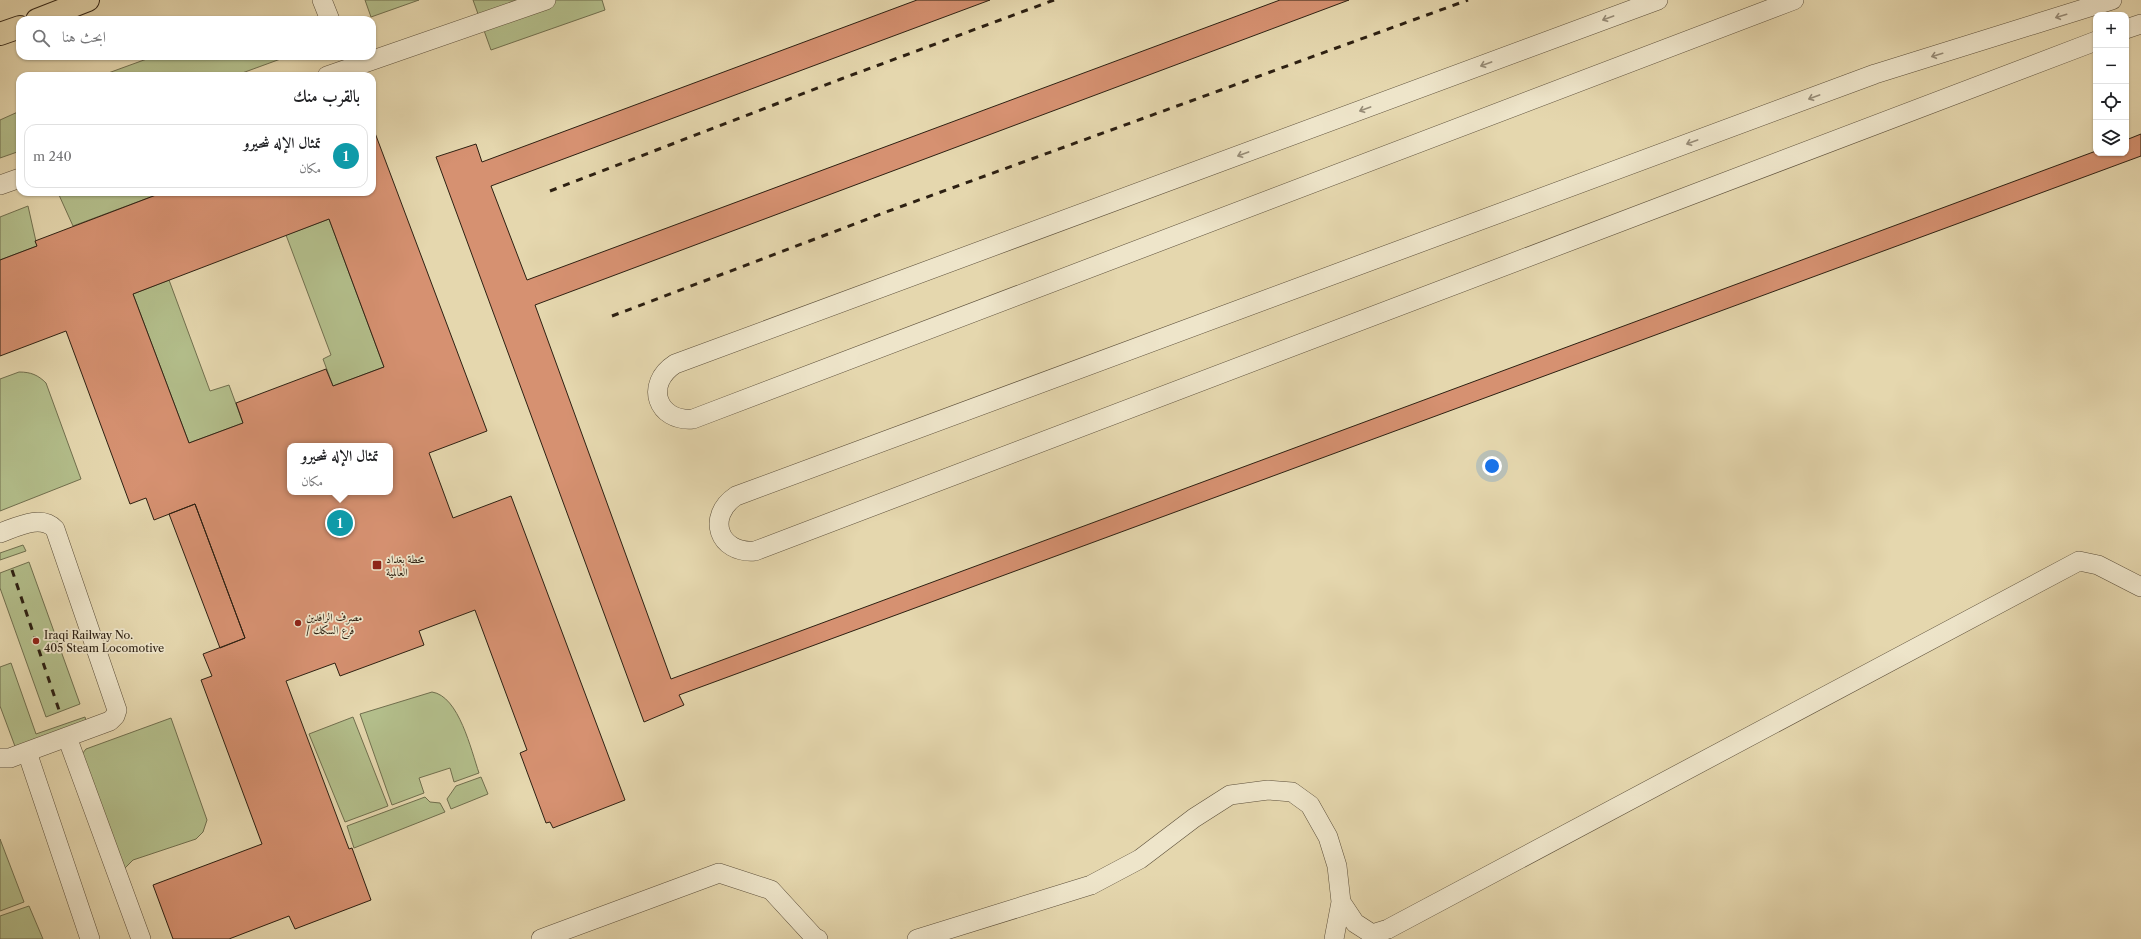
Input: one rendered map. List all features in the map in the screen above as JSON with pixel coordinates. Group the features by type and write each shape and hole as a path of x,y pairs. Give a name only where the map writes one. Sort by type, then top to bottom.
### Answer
{"main road":[{"path":"47,16 88,0"},
{"path":"0,34 16,28"}],"lane":[{"path":"322,0 328,16"},
{"path":"376,53 546,0"},
{"path":"1658,0 675,364 666,370 660,378 657,388 658,398 667,413 684,420 693,419 1794,0"},
{"path":"2093,42 755,551 741,551 729,545 720,530 719,520 722,510 728,502 736,496 1876,74 2112,0"},
{"path":"2129,28 2141,24"},
{"path":"332,72 346,62"},
{"path":"0,185 16,179"},
{"path":"0,532 36,521 51,524 55,529 116,706 115,716 110,721 27,752 6,759 0,758"},
{"path":"1341,902 1355,923 1372,934 1388,929 2079,562 2098,565 2141,588"},
{"path":"67,737 141,939"},
{"path":"27,752 90,939"},
{"path":"917,939 1090,885 1140,859 1194,818 1230,795 1268,790 1292,792 1310,806 1328,837 1336,866 1341,902 1334,939"},
{"path":"541,939 719,873 771,890 814,938 818,939"}],"green space":[{"path":"365,0 419,0 374,16 371,16"},
{"path":"473,0 602,0 605,10 491,50"},
{"path":"144,60 278,60 245,72 111,72"},
{"path":"16,113 16,152 0,158 0,120"},
{"path":"59,196 153,196 73,226"},
{"path":"28,206 37,246 0,260 0,217"},
{"path":"329,219 384,367 333,386 323,359 331,355 286,235"},
{"path":"169,280 210,391 229,385 243,423 189,443 133,294"},
{"path":"19,372 34,374 46,383 81,479 0,511 0,379"},
{"path":"23,545 26,551 0,560 0,553"},
{"path":"29,562 80,704 46,717 0,588 0,573"},
{"path":"11,663 36,734 85,717 87,724 16,749 0,706 0,667"},
{"path":"432,692 441,696 450,703 457,713 468,738 479,773 454,782 450,768 419,778 424,793 392,805 360,714"},
{"path":"353,717 388,806 345,822 309,734"},
{"path":"171,718 207,820 203,832 196,839 133,860 124,869 82,754 86,749"},
{"path":"481,777 488,794 451,809 447,799 456,786"},
{"path":"425,797 430,802 440,803 445,812 354,848 347,826"},
{"path":"0,839 24,902 0,911"},
{"path":"29,906 43,939 0,939 0,916"}],"building":[{"path":"917,0 990,0 491,186 527,280 1280,0 1349,0 535,305 671,679 2093,152 2093,156 2129,156 2129,139 2141,134 2141,156 679,695 684,705 644,722 436,157 476,144 482,162"},
{"name":"محطة بغداد العالمية","path":"376,136 487,431 429,453 453,518 511,496 625,800 553,828 550,822 546,823 520,753 527,750 475,610 419,631 424,645 340,676 335,663 286,681 349,849 352,848 371,900 295,929 289,916 229,939 173,939 153,885 262,844 201,680 212,676 203,654 245,638 195,504 154,520 146,498 130,504 66,331 0,356 0,260 37,246 35,241 153,196 376,196","holes":["329,219 384,367 333,386 326,369 236,403 243,423 189,443 133,294"]},
{"path":"195,504 245,638 220,648 169,514"}],"railway":[{"path":"550,191 841,79 1054,0"},
{"path":"612,316 886,212 1468,0"},
{"path":"12,570 59,710"}],"place":[{"name":"تمثال الإله شحيرو","path":"340,523"},
{"name":"محطة بغداد العالمية","path":"377,565"},
{"name":"مصرف الرافدين / فرع السكك","path":"298,623"},
{"name":"Iraqi Railway No. 405 Steam Locomotive","path":"36,641"}]}
